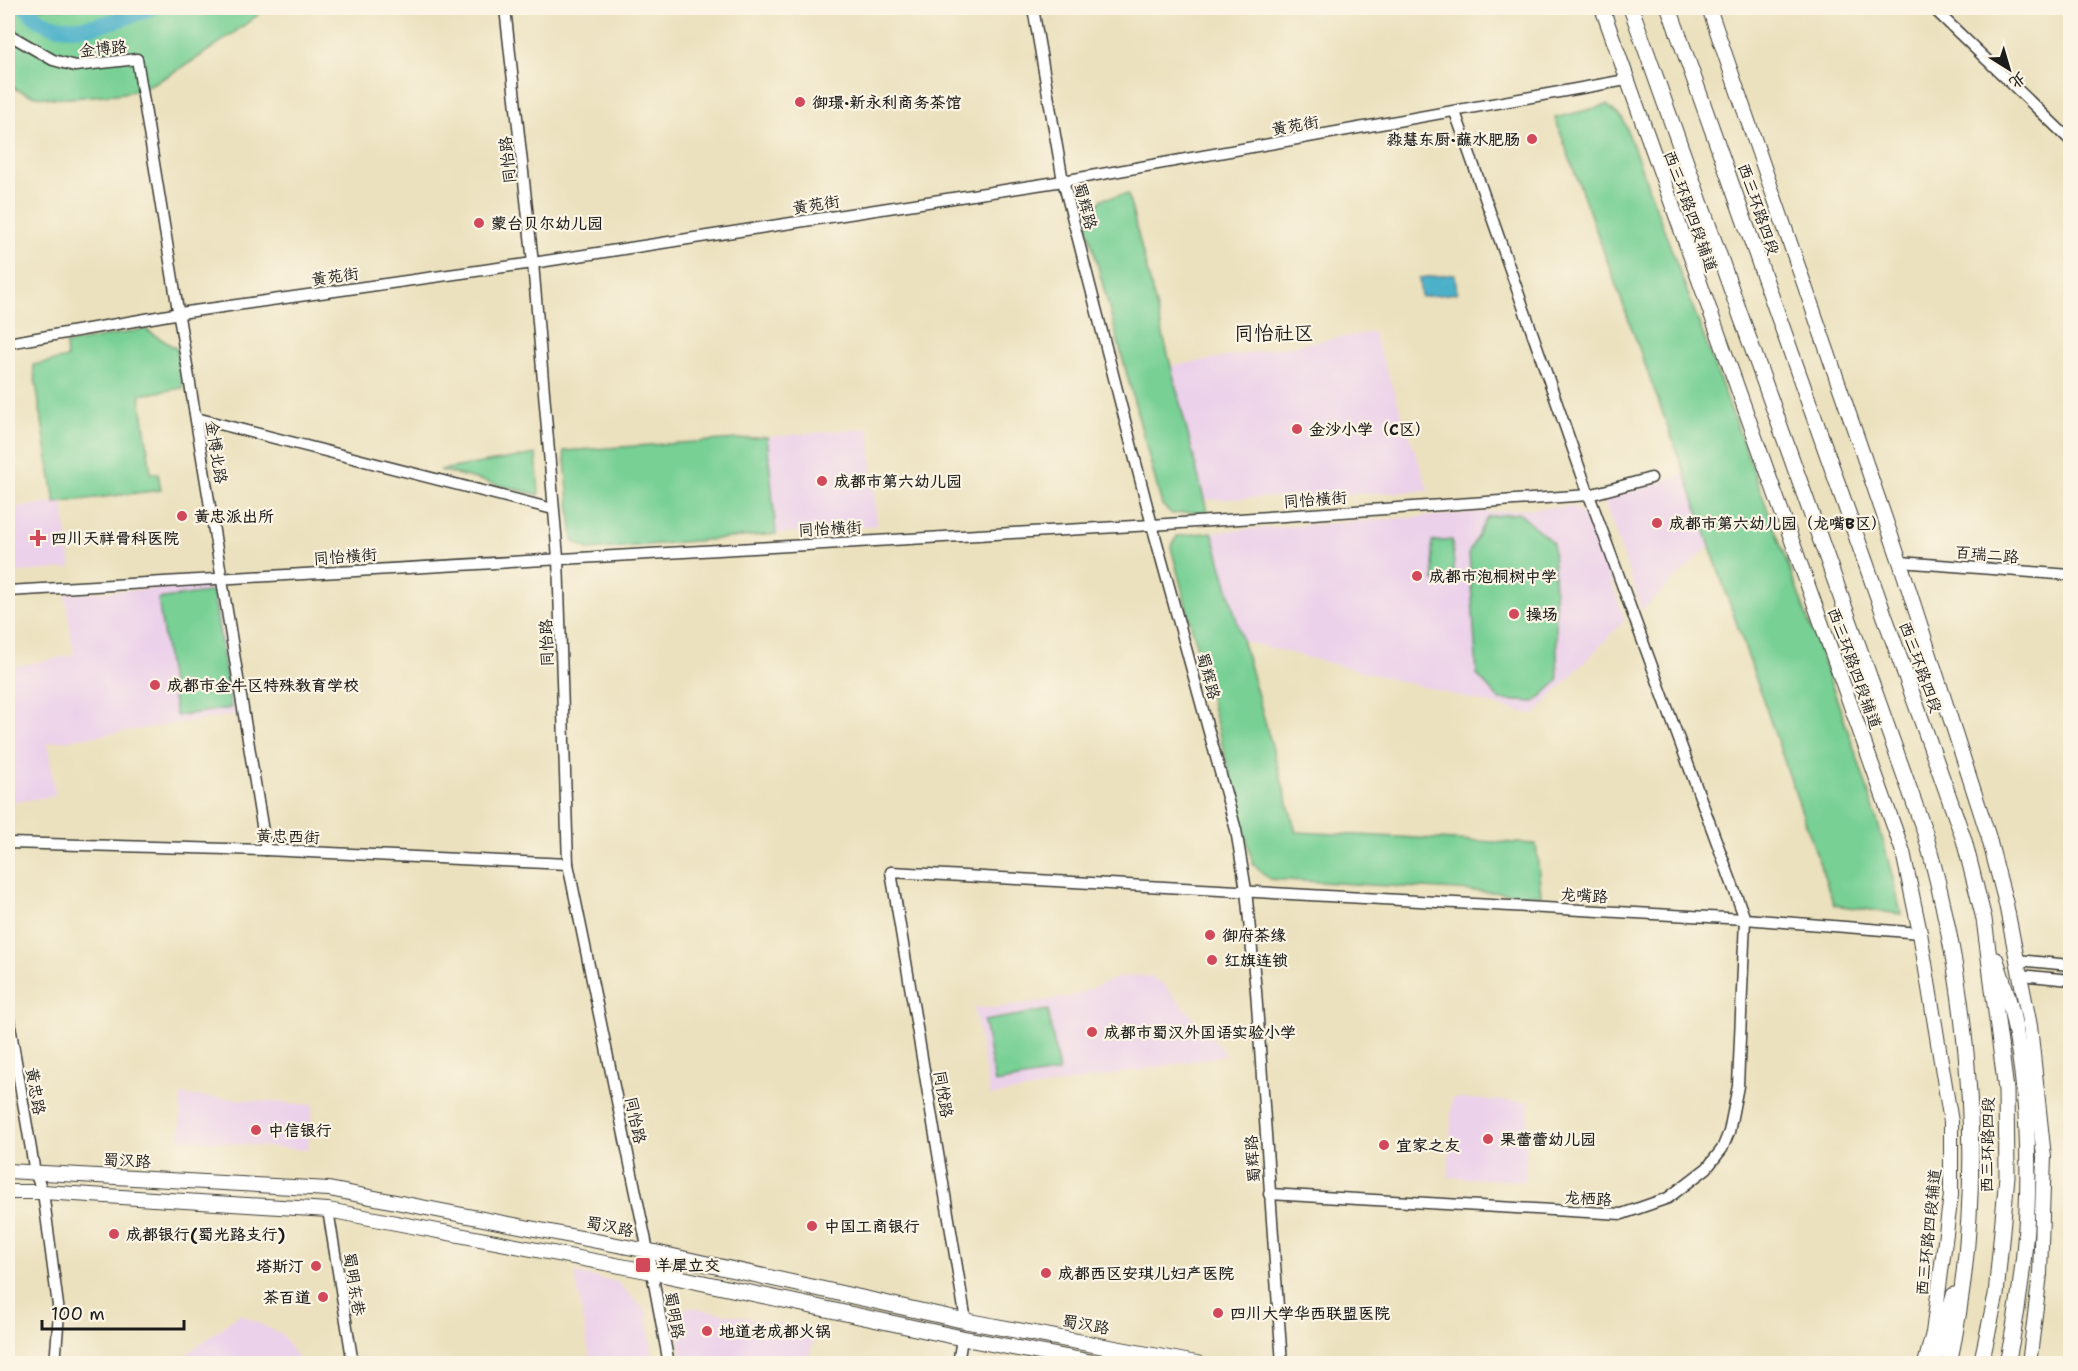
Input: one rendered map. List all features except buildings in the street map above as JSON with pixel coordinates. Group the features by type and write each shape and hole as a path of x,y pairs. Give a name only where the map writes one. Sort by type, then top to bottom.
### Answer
{"highway":[{"name":"西三环路四段","path":"1631,8 1928,841 1948,924 1967,1041 1970,1170 1969,1234 1962,1302 1949,1364"},
{"name":"西三环路四段","path":"1669,8 1964,840 1984,919 2006,1090 2007,1160 1996,1295 1981,1364"},
{"path":"1984,919 2013,1016 2024,1081 2028,1179 2027,1220 2007,1364"},
{"path":"1933,1364 1945,1329 1969,1234"},
{"name":"蜀汉路","path":"648,1251 966,1320 1199,1364"},
{"path":"652,1272 962,1338 1100,1363"}],"main road":[{"name":"西三环路四段辅道","path":"1602,8 1903,852 1920,933 1951,1122 1951,1195 1933,1333 1925,1364"},
{"path":"1709,8 1900,562 1988,835 2030,1026 2043,1157 2040,1274 2029,1364"},
{"name":"蜀汉路","path":"8,1171 329,1190 648,1251"},
{"path":"8,1192 43,1192 328,1210 652,1272"}],"street":[{"name":"同怡路","path":"505,8 533,263 558,558 568,864 652,1272"},
{"name":"蜀辉路","path":"1033,8 1063,181 1152,525 1236,830 1246,890 1256,991 1282,1364"},
{"path":"1933,8 2070,140"},
{"name":"金博路","path":"8,34 53,60 75,66 137,59"},
{"name":"金博北路","path":"137,59 266,850"},
{"name":"黄苑街","path":"8,343 180,313 533,263 1063,181 1626,80"},
{"path":"1455,112 1589,495 1745,919"},
{"path":"196,418 553,509"},
{"name":"同怡横街","path":"8,591 1152,525 1589,495 1651,478"},
{"name":"百瑞二路","path":"1900,562 2070,576"},
{"name":"黄忠西街","path":"8,843 266,850 568,864"},
{"name":"龙嘴路","path":"891,872 1745,919 1920,933"},
{"name":"同悦路","path":"891,872 966,1320"},
{"name":"龙栖路","path":"1269,1194 1613,1215 1645,1208 1668,1198 1707,1168 1722,1149 1729,1132 1738,1086 1745,919"},
{"path":"2017,960 2070,965"},
{"path":"2020,975 2070,980"},
{"name":"黄忠路","path":"8,1014 35,1173 43,1192 59,1313 55,1364"},
{"name":"蜀明东巷","path":"328,1210 353,1364"},
{"name":"蜀明路","path":"652,1272 669,1364"},
{"path":"958,1364 962,1338"}],"shaded area":[{"name":"金沙小学（C区）","path":"1373,332 1429,491 1204,500 1171,366"},
{"name":"成都市第六幼儿园","path":"869,428 877,525 776,534 767,437"},
{"name":"成都市第六幼儿园（龙嘴B区）","path":"1685,474 1710,546 1642,610 1604,500"},
{"name":"四川天祥骨科医院","path":"63,502 71,568 8,573 8,508"},
{"name":"成都市泡桐树中学","path":"1572,506 1589,520 1625,620 1534,715 1243,641 1212,532"},
{"name":"成都市金牛区特殊教育学校","path":"206,586 216,593 235,715 48,743 55,796 8,803 8,668 74,655 65,594"},
{"name":"成都市蜀汉外国语实验小学","path":"1135,975 1152,977 1163,984 1227,1055 990,1096 974,1007 993,1008 1070,997 1114,979"},
{"path":"181,1095 313,1105 308,1150 180,1139"},
{"name":"果蕾蕾幼儿园","path":"1452,1098 1529,1102 1525,1181 1448,1177"},
{"path":"575,1273 617,1282 647,1312 653,1363 591,1363"},
{"path":"690,1307 816,1331 807,1363 684,1363 674,1315"},
{"path":"240,1314 281,1334 301,1363 175,1363"}],"green space":[{"path":"8,8 267,8 200,56 144,87 124,93 63,98 35,96 8,85"},
{"path":"1607,105 1623,119 1799,595 1869,793 1901,914 1834,905 1685,474 1555,118"},
{"path":"1128,194 1207,511 1172,514 1162,505 1087,226 1102,199"},
{"path":"145,329 177,349 183,388 140,395 151,473 158,473 161,490 55,503 33,365 67,358 66,344"},
{"path":"767,437 776,534 589,550 573,541 564,451"},
{"path":"536,454 539,495 440,470"},
{"name":"操场","path":"1519,513 1553,543 1558,681 1535,702 1500,700 1477,675 1469,552 1487,517"},
{"path":"1212,532 1296,832 1536,844 1541,895 1269,879 1253,864 1171,547 1177,536"},
{"path":"1452,540 1455,579 1434,581 1432,542"},
{"path":"213,591 231,708 176,716 158,599"},
{"path":"1048,1010 1059,1072 995,1083 984,1021"}],"water":[{"path":"1455,274 1457,293 1421,297 1419,278"}],"waterway":[{"path":"27,8 38,19 53,26 69,28 103,24 150,8"},
{"path":"2054,972 2070,973"}],"place":[{"name":"御璟·新永利商务茶馆","path":"800,102"},
{"name":"淼慧东厨·蘸水肥肠","path":"1532,139"},
{"name":"蒙台贝尔幼儿园","path":"479,223"},
{"name":"金沙小学（C区）","path":"1297,429"},
{"name":"成都市第六幼儿园","path":"822,481"},
{"name":"黄忠派出所","path":"182,516"},
{"name":"成都市第六幼儿园（龙嘴B区）","path":"1657,523"},
{"name":"四川天祥骨科医院","path":"38,538"},
{"name":"成都市泡桐树中学","path":"1417,576"},
{"name":"操场","path":"1514,614"},
{"name":"成都市金牛区特殊教育学校","path":"155,685"},
{"name":"御府茶缘","path":"1210,935"},
{"name":"红旗连锁","path":"1212,960"},
{"name":"成都市蜀汉外国语实验小学","path":"1092,1032"},
{"name":"中信银行","path":"256,1130"},
{"name":"果蕾蕾幼儿园","path":"1488,1139"},
{"name":"宜家之友","path":"1384,1145"},
{"name":"中国工商银行","path":"812,1226"},
{"name":"成都银行(蜀光路支行)","path":"114,1234"},
{"name":"羊犀立交","path":"643,1265"},
{"name":"塔斯汀","path":"316,1266"},
{"name":"成都西区安琪儿妇产医院","path":"1046,1273"},
{"name":"茶百道","path":"323,1297"},
{"name":"四川大学华西联盟医院","path":"1218,1313"},
{"name":"地道老成都火锅","path":"707,1331"}],"district":[{"name":"同怡社区","path":"1274,333"}]}
